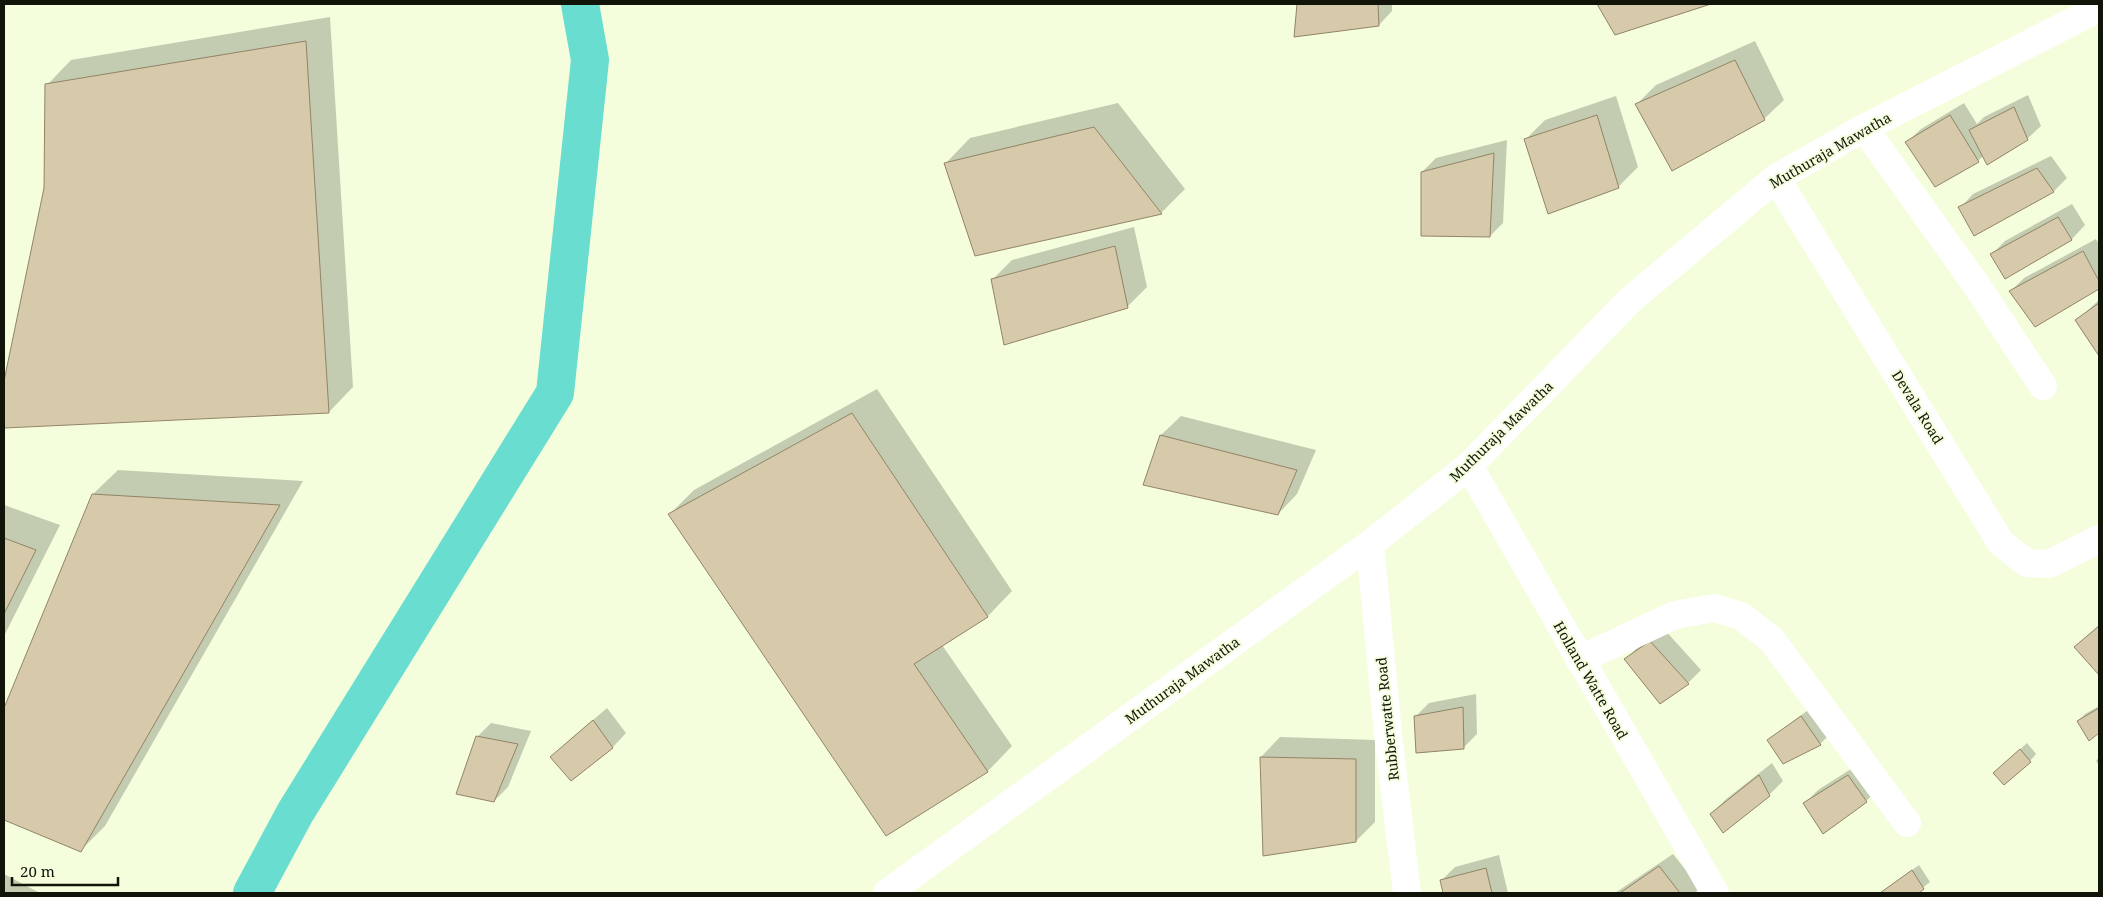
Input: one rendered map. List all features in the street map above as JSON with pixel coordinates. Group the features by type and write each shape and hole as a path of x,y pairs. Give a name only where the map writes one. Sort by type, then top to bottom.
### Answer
{"street":[{"name":"Muthuraja Mawatha","path":"887,893 1370,544 1468,466 1629,300 1776,178 1864,128 2099,8"},
{"path":"1864,128 1977,286 2043,386"},
{"name":"Devala Road","path":"1776,178 2002,543 2027,563 2049,564 2099,539"},
{"name":"Holland Watte Road","path":"1468,466 1715,893"},
{"name":"Rubberwatte Road","path":"1370,544 1388,734 1407,893"},
{"path":"1580,660 1675,615 1714,608 1741,616 1772,640 1907,823"}],"building":[{"path":"1297,4 1378,4 1379,26 1294,37"},
{"path":"1597,4 1711,4 1615,35"},
{"path":"306,41 329,413 4,428 4,381 44,188 45,84"},
{"path":"1735,60 1765,120 1672,171 1635,104"},
{"path":"2014,107 2028,140 1987,165 1969,130"},
{"path":"1597,115 1619,188 1548,214 1524,139"},
{"path":"1950,115 1979,162 1935,187 1905,142"},
{"path":"1094,127 1162,214 975,256 944,163"},
{"path":"1494,153 1490,237 1421,236 1421,172"},
{"path":"2037,168 2054,192 1974,236 1958,207"},
{"path":"2058,217 2072,240 2005,279 1990,254"},
{"path":"1115,246 1128,308 1004,345 991,279"},
{"path":"2083,251 2099,281 2099,289 2035,327 2009,291"},
{"path":"2099,303 2099,356 2075,320"},
{"path":"852,413 988,617 914,664 988,772 886,836 668,514"},
{"path":"1160,435 1297,470 1278,515 1143,485"},
{"path":"92,494 280,505 81,852 4,820 4,708"},
{"path":"4,538 36,550 4,614"},
{"path":"2099,626 2099,675 2074,647"},
{"path":"1650,641 1689,684 1660,704 1624,659"},
{"path":"1463,707 1464,749 1416,753 1414,716"},
{"path":"2099,708 2099,733 2089,741 2077,721"},
{"path":"1801,716 1821,745 1783,764 1767,740"},
{"path":"593,720 613,748 571,781 550,757"},
{"path":"476,736 518,744 494,802 456,794"},
{"path":"2020,749 2031,762 2004,785 1993,773"},
{"path":"1260,757 1356,759 1356,842 1263,856"},
{"path":"1759,775 1770,796 1723,833 1710,814"},
{"path":"1848,775 1867,802 1823,834 1803,803"},
{"path":"1659,866 1680,893 1620,893"},
{"path":"1486,868 1492,893 1443,893 1440,880"},
{"path":"1912,870 1924,889 1919,893 1880,893"}],"waterway":[{"path":"252,893 295,813 555,393 590,60 580,4"}]}
